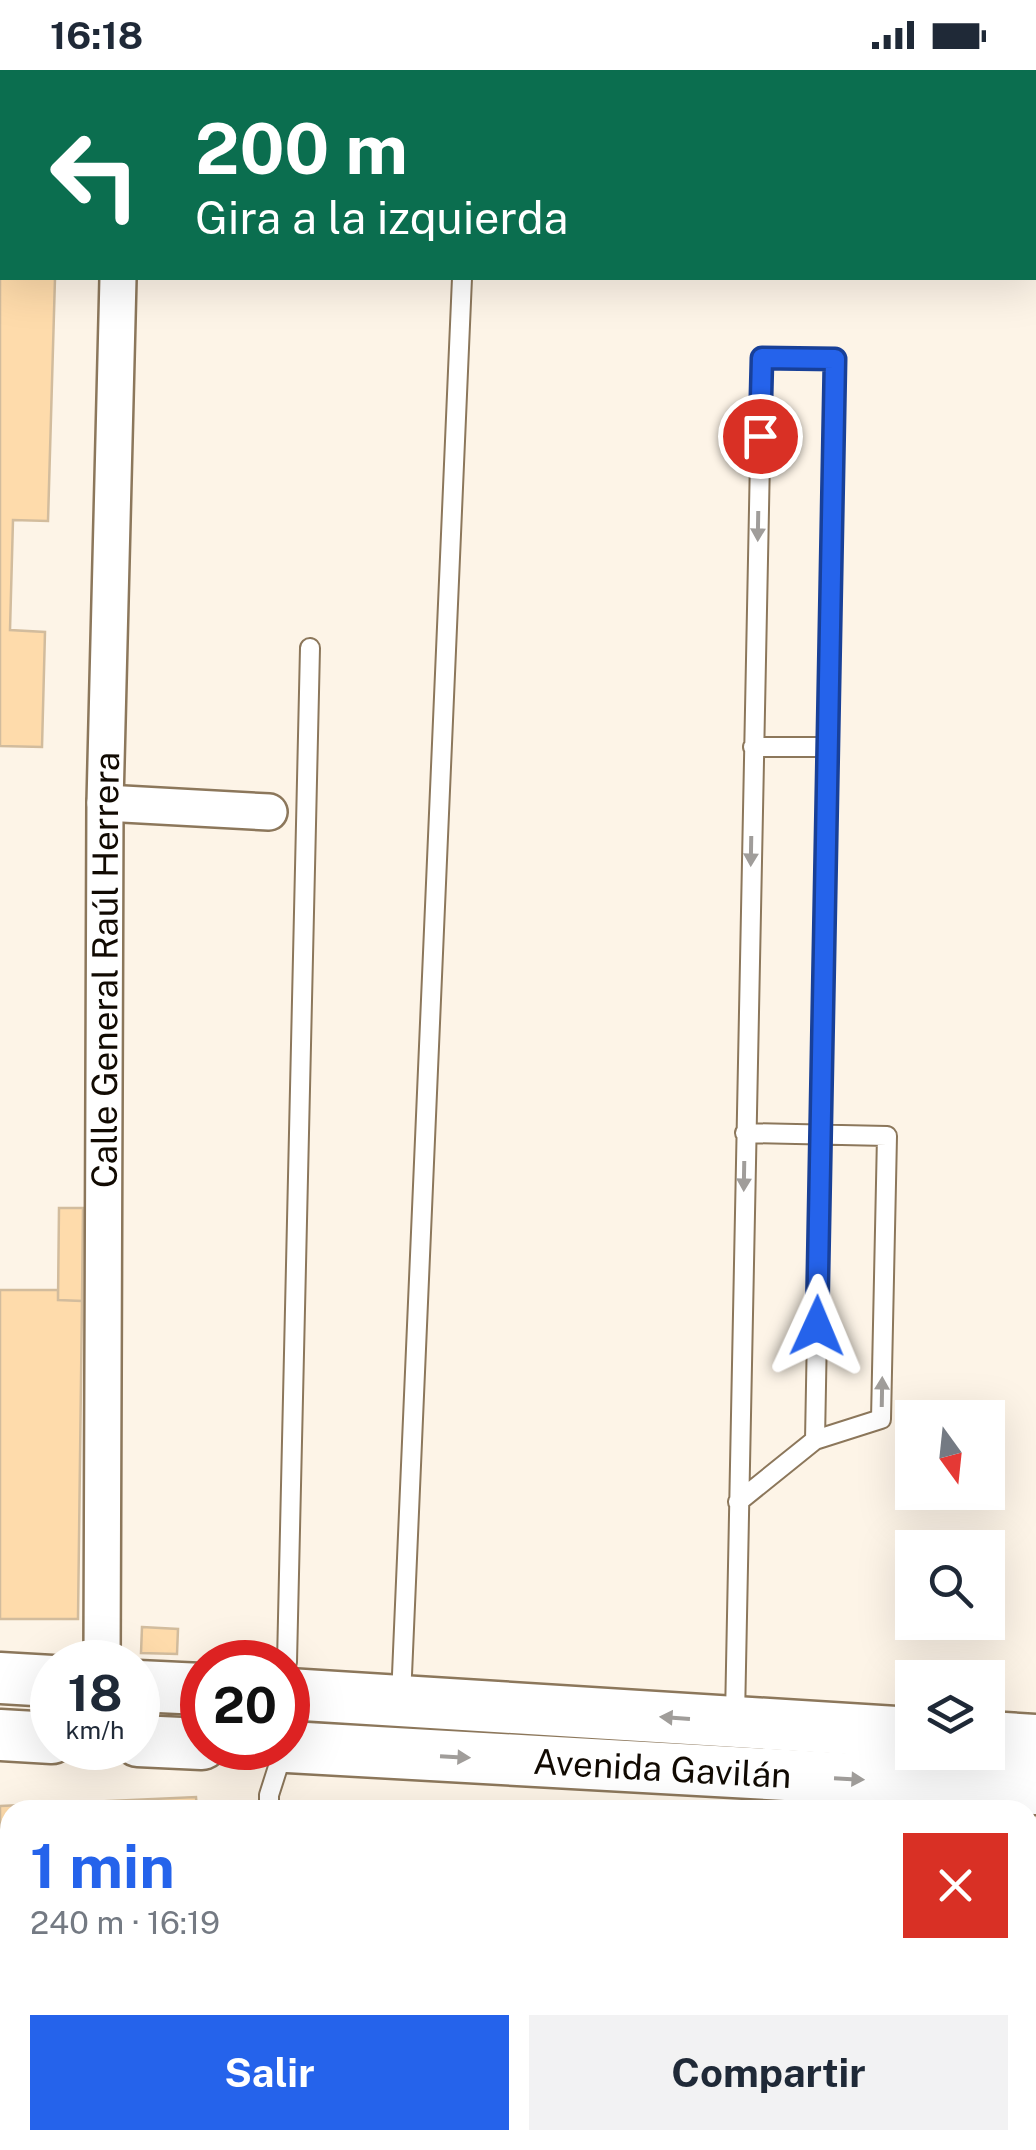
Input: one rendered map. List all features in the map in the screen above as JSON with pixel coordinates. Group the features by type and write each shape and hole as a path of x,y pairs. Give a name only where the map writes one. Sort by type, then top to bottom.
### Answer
{"main road":[{"path":"0,1678 30,1680"},
{"name":"Avenida Gavilán","path":"310,1700 399,1727 733,1748 1036,1789"},
{"name":"Avenida Gavilán","path":"310,1743 399,1727"},
{"name":"Avenida Gavilán","path":"733,1748 895,1734"},
{"path":"0,1735 30,1737"},
{"path":"1005,1739 1036,1740"}],"street":[{"name":"Calle General Raúl Herrera","path":"102,1640 105,804 118,280"},
{"path":"105,804 270,812"}],"lane":[{"path":"399,1727 462,280"},
{"path":"733,1748 762,358 835,359 815,1440"},
{"path":"287,1640 310,648"},
{"path":"753,747 827,748"},
{"path":"738,1502 815,1440 882,1419 887,1136 745,1132"},
{"path":"269,1800 278,1770"}],"building":[{"path":"0,280 55,280 48,521 13,520 10,630 45,632 42,747 0,746"},
{"path":"59,1208 83,1208 82,1301 58,1300"},
{"path":"0,1290 58,1290 58,1300 82,1301 78,1619 0,1619"},
{"path":"142,1627 178,1629 177,1654 160,1654 160,1640 142,1640"},
{"path":"196,1797 196,1800 131,1800"}],"route":[{"path":"760,436 762,358 835,359 817,1326"}]}
